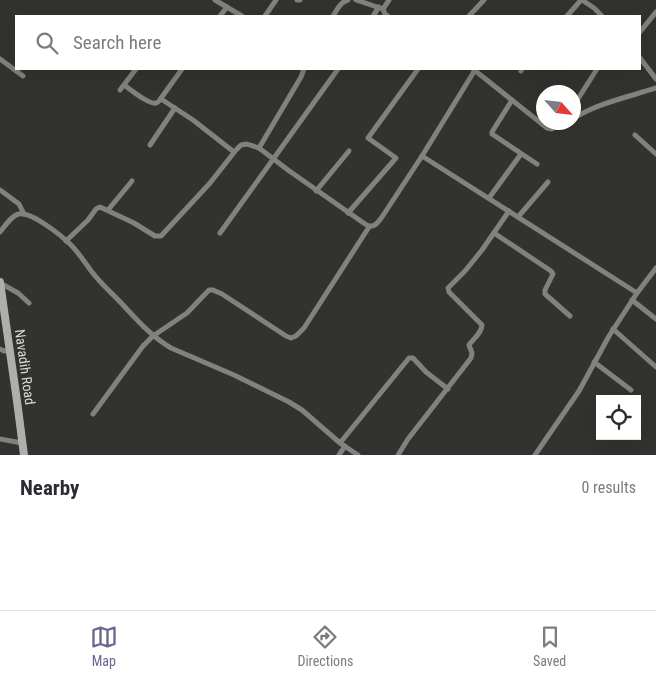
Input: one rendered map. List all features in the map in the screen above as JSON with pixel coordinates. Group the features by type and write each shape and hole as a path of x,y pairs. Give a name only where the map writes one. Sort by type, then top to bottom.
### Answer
{"main road":[{"name":"Navadih Road","path":"0,282 24,455"}],"street":[{"path":"215,0 240,15"},
{"path":"266,15 276,0"},
{"path":"334,15 344,1 348,0"},
{"path":"356,0 381,8 386,15"},
{"path":"374,15 389,0"},
{"path":"470,15 484,0"},
{"path":"568,15 581,0 601,15"},
{"path":"221,15 227,7"},
{"path":"641,31 656,12"},
{"path":"0,59 23,76"},
{"path":"641,59 656,79"},
{"path":"135,70 122,87 153,104 160,99 181,70"},
{"path":"259,148 304,70"},
{"path":"220,234 337,70"},
{"path":"348,213 396,158 368,138 417,70"},
{"path":"93,414 137,354 153,336 187,313 209,290 222,294 286,336 290,338 296,336 314,314 369,227 374,226 382,217 422,156 473,70"},
{"path":"475,70 536,119"},
{"path":"581,94 596,70"},
{"path":"581,114 587,110 656,88"},
{"path":"160,99 193,120 234,152"},
{"path":"512,100 491,133 537,164"},
{"path":"150,145 175,108"},
{"path":"635,135 656,154"},
{"path":"66,240 88,220 98,207 108,210 155,236 160,236 210,183 234,152 241,145 247,144 259,148 369,227"},
{"path":"316,190 349,151"},
{"path":"489,198 521,154"},
{"path":"422,156 637,293"},
{"path":"108,210 132,181"},
{"path":"518,218 548,182"},
{"path":"0,190 19,204 24,214"},
{"path":"398,455 408,439 472,358 469,345 482,328 480,322 449,292 448,288 465,271 509,212"},
{"path":"0,232 16,215 28,214 40,221 71,245 109,291 153,336 171,348 234,374 302,410 342,445 358,455"},
{"path":"494,233 551,270 552,274 545,294 570,316"},
{"path":"536,455 579,391 613,329 656,268"},
{"path":"0,282 18,293 29,303"},
{"path":"632,300 656,319"},
{"path":"613,329 656,366"},
{"path":"0,349 4,351 10,350"},
{"path":"339,455 342,445 409,358 413,358 426,372 448,389"},
{"path":"594,362 631,390"},
{"path":"0,439 22,443"}]}
